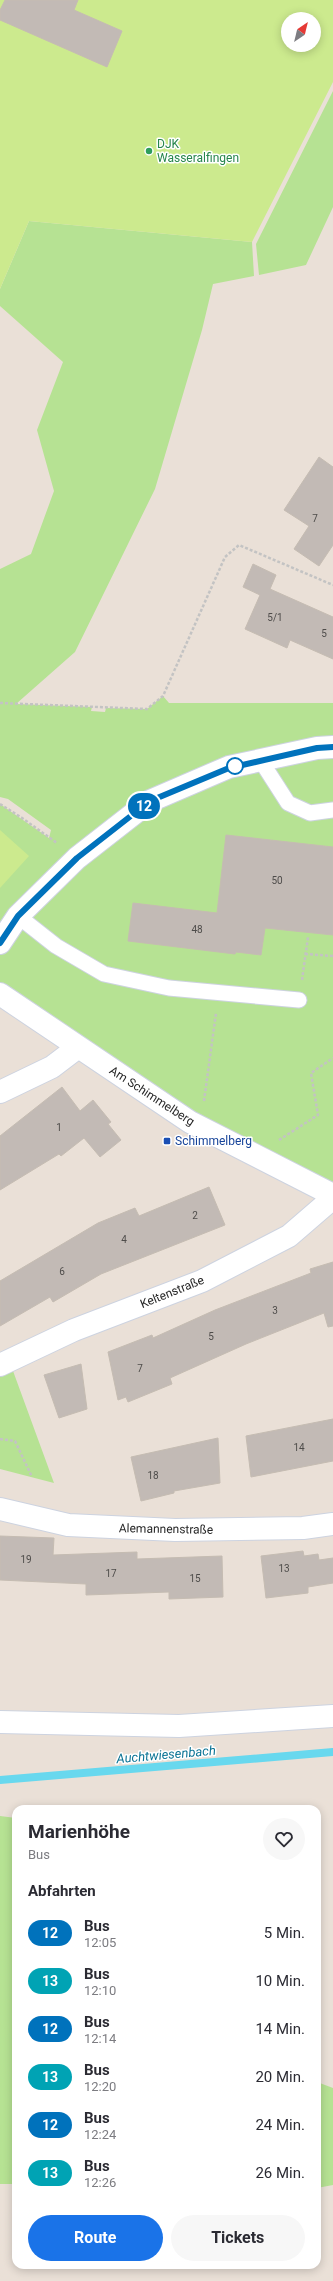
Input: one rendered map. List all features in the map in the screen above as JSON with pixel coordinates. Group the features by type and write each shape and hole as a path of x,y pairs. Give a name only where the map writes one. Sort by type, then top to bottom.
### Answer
{"street":[{"path":"0,943 18,916 77,858 150,801 229,768 261,760 333,747"},
{"name":"Am Schimmelberg","path":"0,994 77,1048 201,1127 333,1195"},
{"path":"0,1092 52,1067 77,1048"},
{"name":"Keltenstraße","path":"0,1365 74,1330 202,1281 289,1236 333,1198"},
{"name":"Alemannenstraße","path":"0,1509 68,1525 175,1530 303,1528 333,1524"},
{"path":"0,1722 179,1726 333,1716"}],"lane":[{"path":"261,760 288,803 310,813 333,810"},
{"path":"18,916 56,946 104,974 168,988 299,1000"}],"path":[{"path":"0,703 147,709 163,696 225,557 239,545 333,585"},
{"path":"0,804 77,858"},
{"path":"299,1000 308,937"},
{"path":"305,954 333,956"},
{"path":"201,1127 218,993"},
{"path":"255,1155 318,1115 311,1074 333,1058"},
{"path":"0,1439 14,1441 32,1477"}],"green space":[{"name":"DJK Wasseralfingen","path":"0,0 333,0 333,82 252,242 29,221 0,289"},
{"path":"333,91 333,207 306,265 259,275 256,244"},
{"path":"29,221 252,242 254,276 213,284 202,330 155,489 75,652 16,704 92,707 91,711 105,712 106,708 147,709 163,696 169,703 333,703 333,743 146,797 0,935 0,804 49,838 51,830 8,799 0,797 0,569 31,554 54,491 37,430 63,362 0,306 0,289"},
{"path":"333,751 333,1189 192,1118 0,988 0,952 20,921 153,805 231,772"},
{"path":"0,830 29,856 0,888"},
{"path":"9,1360 54,1483 0,1469 0,1365"},
{"path":"0,1816 12,1818 12,2184 0,2184"},
{"path":"321,2084 333,2088 333,2185 321,2187"}],"building":[{"path":"5,0 78,0 74,10 122,31 107,67 0,20 0,10"},
{"path":"319,457 333,467 333,545 319,566 294,549 309,526 284,510"},
{"path":"253,564 276,575 270,589 333,617 333,659 290,640 287,648 245,629 260,595 243,587"},
{"path":"226,835 333,847 333,935 265,928 261,955 236,952 235,954 128,941 133,903 217,913"},
{"path":"62,1087 80,1111 93,1100 111,1122 108,1124 121,1140 100,1157 84,1138 61,1156 59,1154 0,1190 0,1136"},
{"path":"209,1187 225,1225 101,1274 53,1302 50,1297 0,1326 0,1281 98,1223 135,1208 139,1216"},
{"path":"333,1262 333,1326 328,1327 324,1313 246,1344 170,1378 172,1384 128,1402 126,1397 118,1400 108,1352 152,1335 153,1338 215,1310 311,1273 310,1269"},
{"path":"81,1364 87,1409 59,1418 44,1375"},
{"path":"333,1419 333,1461 251,1477 246,1436"},
{"path":"218,1438 220,1483 174,1491 174,1493 141,1501 131,1457"},
{"path":"0,1536 54,1538 53,1555 137,1552 137,1559 222,1556 223,1597 169,1599 169,1592 86,1595 86,1584 0,1580"},
{"path":"303,1551 304,1556 318,1554 319,1560 333,1558 333,1583 308,1587 308,1593 266,1598 261,1556"}],"waterway":[{"name":"Auchtwiesenbach","path":"0,1780 333,1752"}],"bus line":[{"name":"12","path":"0,943 18,916 77,858 150,801 229,768 317,748 333,747"}],"place":[{"name":"DJK Wasseralfingen","path":"149,151"},
{"name":"Schimmelberg","path":"167,1141"}]}
